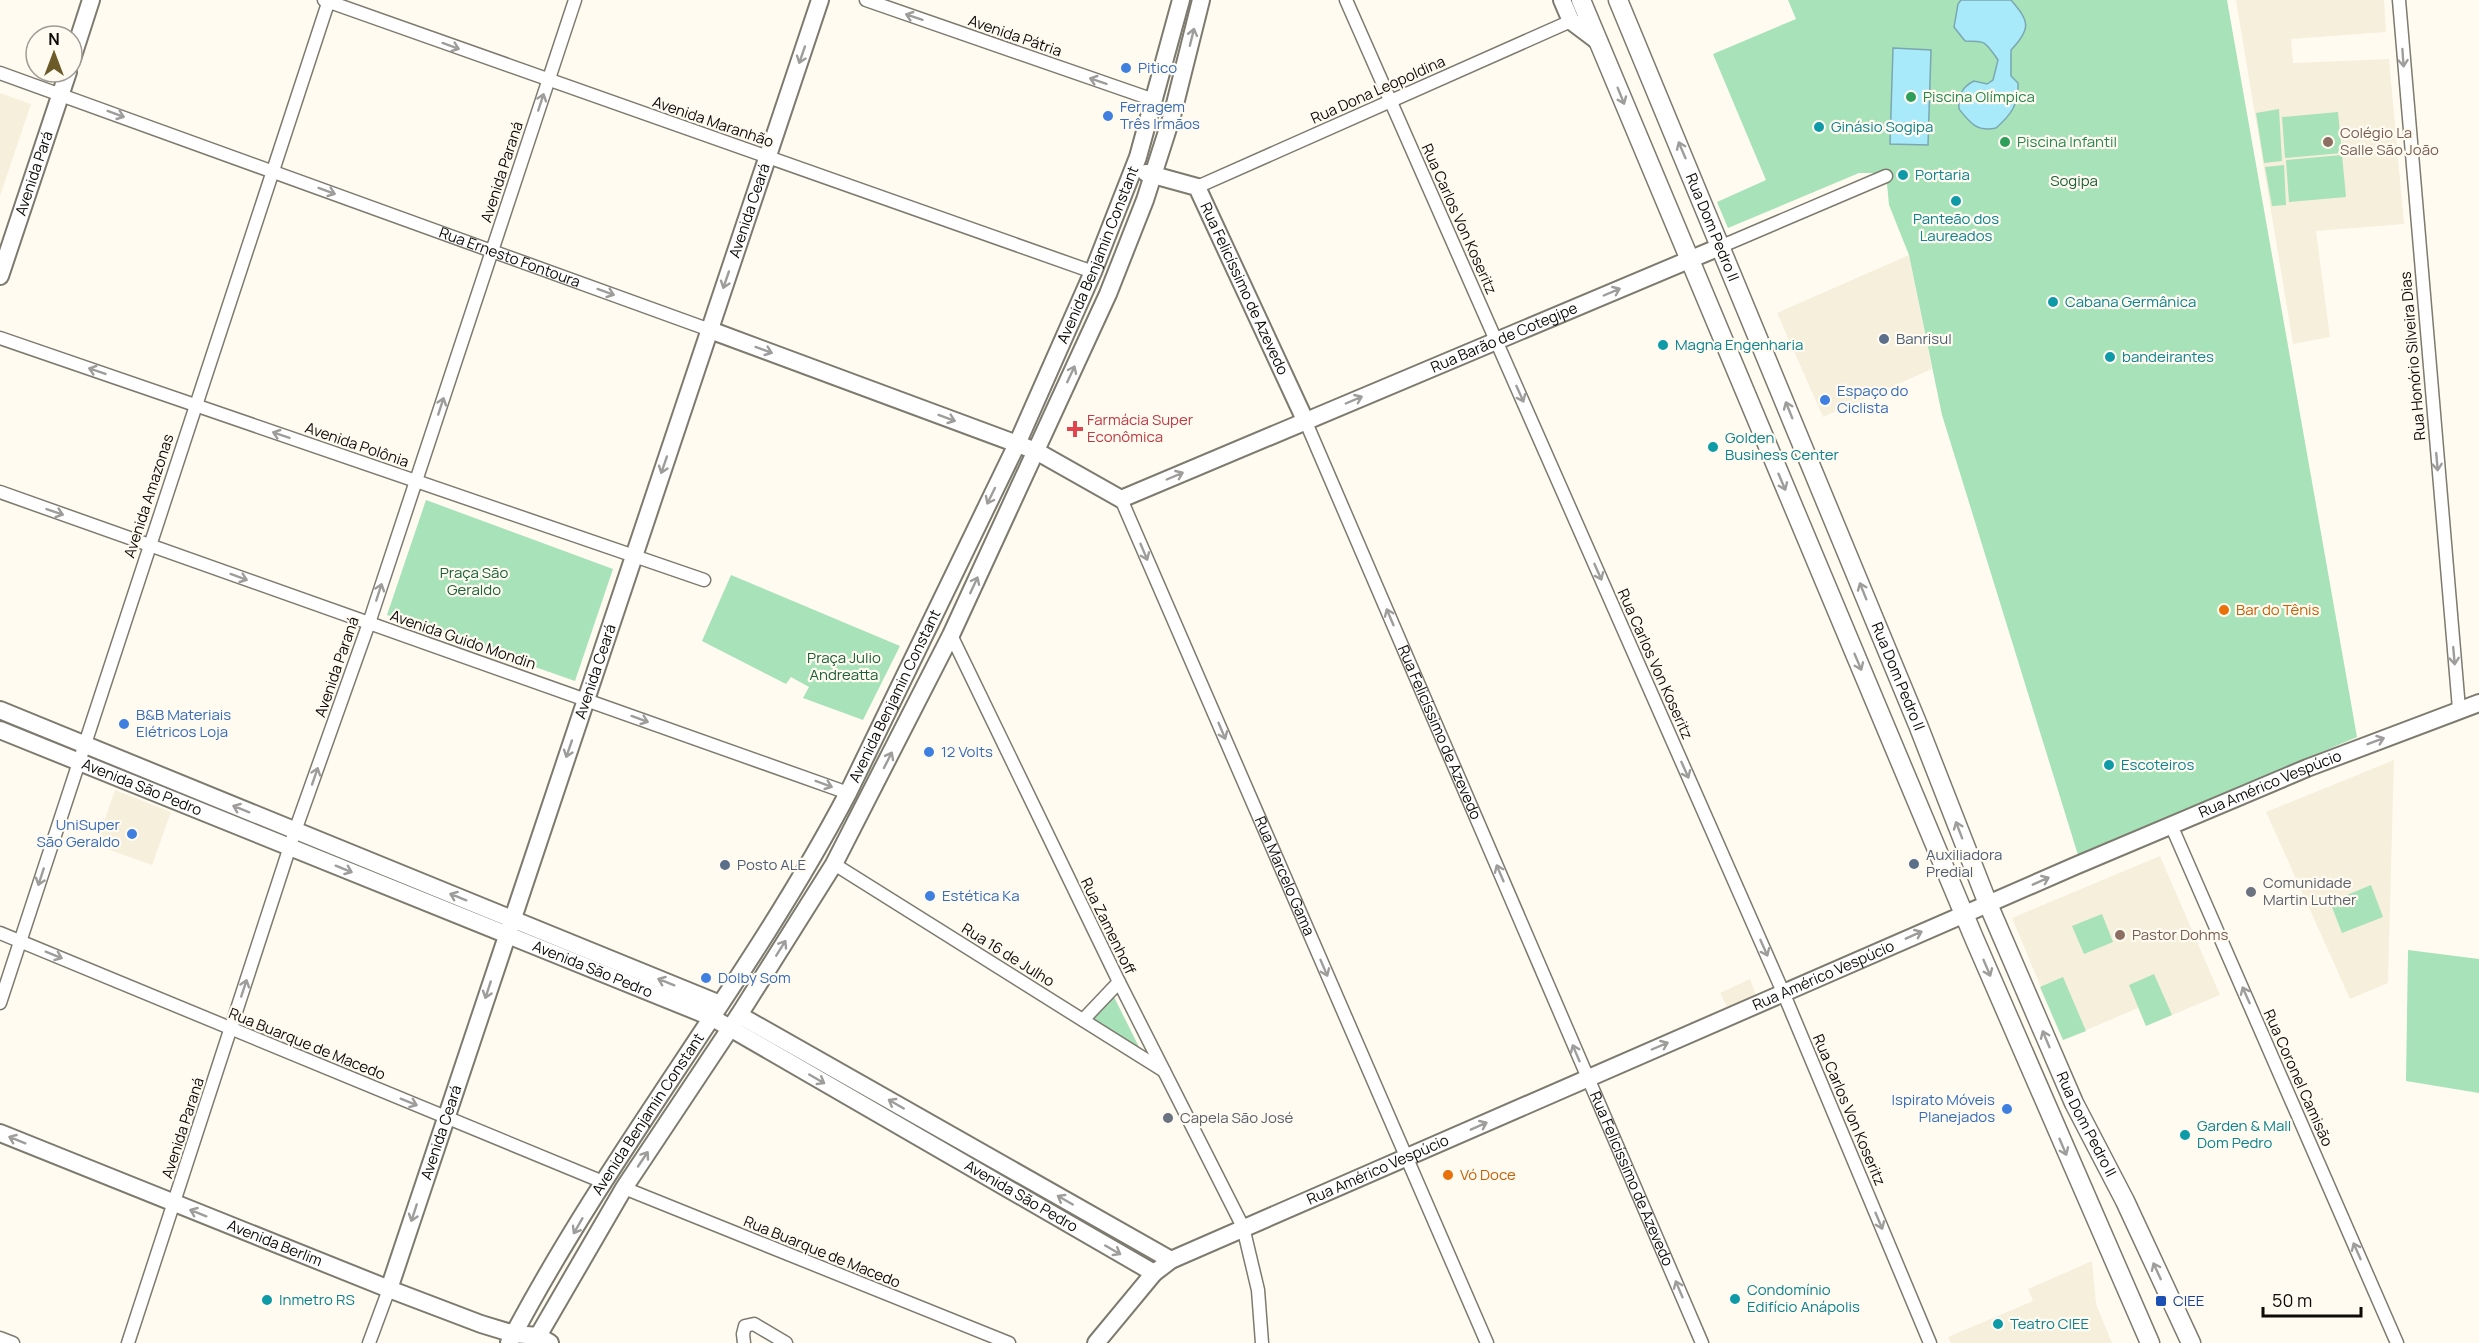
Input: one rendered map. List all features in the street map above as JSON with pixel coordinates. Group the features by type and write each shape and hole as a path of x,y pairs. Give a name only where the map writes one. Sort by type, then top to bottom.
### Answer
{"main road":[{"name":"Rua Dom Pedro II","path":"1581,0 1964,914 2150,1343"},
{"name":"Rua Dom Pedro II","path":"1621,0 1909,704 1988,904 2074,1103 2125,1201 2191,1343"}],"street":[{"path":"83,24 91,0"},
{"name":"Avenida Paraná","path":"128,1343 295,831 369,623 575,0"},
{"name":"Avenida Ceará","path":"369,1343 820,0"},
{"name":"Avenida Pátria","path":"866,0 1154,100"},
{"name":"Avenida Benjamin Constant","path":"512,1338 603,1182 716,1011 823,841 848,793 1017,444 1093,272 1133,169 1181,0"},
{"name":"Avenida Benjamin Constant","path":"541,1340 624,1188 734,1022 834,864 951,635 1108,294 1155,175 1201,0"},
{"name":"Rua Carlos Von Koseritz","path":"1346,0 1784,992 1930,1343"},
{"name":"Rua Dom Pedro II","path":"1562,0 1572,21 1599,42"},
{"name":"Rua Honório Silveira Dias","path":"2399,0 2458,709"},
{"name":"Avenida Maranhão","path":"327,1 1093,272"},
{"name":"Avenida Amazonas","path":"0,1003 327,1"},
{"name":"Rua Dona Leopoldina","path":"1197,187 1572,21"},
{"name":"Rua Ernesto Fontoura","path":"0,73 710,330 1036,451"},
{"name":"Avenida Pará","path":"0,276 64,84"},
{"name":"Rua Felicíssimo de Azevedo","path":"1133,169 1197,187 1305,420 1702,1343"},
{"name":"Rua Barão de Cotegipe","path":"1121,499 1886,176"},
{"name":"Avenida Polônia","path":"0,338 704,580"},
{"path":"1036,451 1121,499"},
{"name":"Avenida Guido Mondin","path":"0,492 848,793"},
{"name":"Rua Marcelo Gama","path":"1121,499 1487,1343"},
{"name":"Rua Zamenhoff","path":"951,635 1119,982 1243,1227 1258,1290 1263,1343"},
{"name":"Rua Américo Vespúcio","path":"1096,1343 1154,1273 1171,1260 1243,1227 1407,1159 1587,1077 2171,825 2458,709 2479,703"},
{"name":"Avenida São Pedro","path":"0,710 295,831 509,927"},
{"name":"Avenida São Pedro","path":"0,730 290,847 509,927 716,1011 798,1058 862,1085 1171,1260"},
{"name":"Rua Coronel Camisão","path":"2171,825 2397,1343"},
{"name":"Rua 16 de Julho","path":"834,864 1165,1071"},
{"name":"Rua Buarque de Macedo","path":"0,933 603,1182"},
{"path":"1083,1020 1119,982"},
{"name":"Avenida São Pedro","path":"798,1058 853,1099 1154,1273"},
{"path":"853,1099 862,1085"},
{"path":"909,1132 917,1116"},
{"name":"Avenida Berlim","path":"0,1133 512,1338 541,1340"},
{"path":"963,1163 972,1147"},
{"path":"1024,1198 1035,1183"},
{"name":"Rua Buarque de Macedo","path":"624,1188 1009,1343"},
{"path":"1081,1231 1091,1215"},
{"path":"744,1343 745,1326 754,1324 786,1343"},
{"path":"0,1338 13,1343"}],"shaded area":[{"name":"Colégio La Salle São João","path":"2236,0 2384,0 2386,32 2291,39 2293,63 2389,59 2404,224 2316,231 2330,337 2293,344"},
{"path":"0,93 31,104 0,196"},
{"path":"1909,255 1932,369 1823,417 1777,313"},
{"path":"2394,760 2388,983 2350,999 2266,812"},
{"name":"UniSuper São Geraldo","path":"115,790 171,812 152,865 96,845"},
{"name":"Pastor Dohms","path":"2160,856 2220,995 2146,1026 2138,1008 2063,1040 2012,918"},
{"path":"1750,979 1756,995 1727,1007 1720,993"},
{"path":"2092,1261 2096,1304 2112,1343 1951,1343 1948,1337 2033,1301 2028,1289"}],"green space":[{"name":"Sogipa","path":"1788,0 2227,0 2357,737 2078,855 1942,415 1909,255 1889,205 1886,173 1859,173 1728,228 1717,202 1766,180 1713,54 1796,19"},
{"path":"2279,109 2282,161 2264,163 2256,113"},
{"path":"2338,112 2342,153 2285,158 2282,117"},
{"path":"2342,155 2346,197 2289,202 2286,160"},
{"path":"2284,165 2286,205 2272,206 2265,167"},
{"name":"Praça São Geraldo","path":"426,500 613,569 575,681 387,615"},
{"name":"Praça Julio Andreatta","path":"731,575 900,646 863,720 803,698 809,687 791,677 786,684 702,641"},
{"path":"2371,885 2383,917 2342,933 2330,902"},
{"path":"2102,914 2113,942 2084,954 2072,926"},
{"path":"2408,950 2479,959 2479,1093 2406,1081"},
{"path":"2154,974 2172,1015 2146,1026 2129,985"},
{"path":"2063,977 2086,1031 2063,1040 2040,987"},
{"path":"1114,997 1141,1051 1092,1020"}],"water":[{"path":"1961,0 2011,0 2022,14 2026,25 2022,36 2011,50 2011,76 2018,83 2017,97 2010,114 1996,128 1984,129 1975,125 1959,109 1960,96 1966,86 1974,81 1987,84 1993,80 1998,60 1984,43 1965,41 1954,27 1958,4"},
{"name":"Piscina Olímpica","path":"1893,48 1931,50 1928,145 1890,144"}],"place":[{"name":"Pitico","path":"1126,68"},
{"name":"Piscina Olímpica","path":"1911,97"},
{"name":"Ferragem Três Irmãos","path":"1108,116"},
{"name":"Ginásio Sogipa","path":"1819,127"},
{"name":"Piscina Infantil","path":"2005,142"},
{"name":"Colégio La Salle São João","path":"2328,142"},
{"name":"Portaria","path":"1903,175"},
{"name":"Panteão dos Laureados","path":"1956,201"},
{"name":"Cabana Germânica","path":"2053,302"},
{"name":"Banrisul","path":"1884,339"},
{"name":"Magna Engenharia","path":"1663,345"},
{"name":"bandeirantes","path":"2110,357"},
{"name":"Espaço do Ciclista","path":"1825,400"},
{"name":"Farmácia Super Econômica","path":"1075,429"},
{"name":"Golden Business Center","path":"1713,447"},
{"name":"Bar do Tênis","path":"2224,610"},
{"name":"B&B Materiais Elétricos Loja","path":"124,724"},
{"name":"12 Volts","path":"929,752"},
{"name":"Escoteiros","path":"2109,765"},
{"name":"UniSuper São Geraldo","path":"132,834"},
{"name":"Auxiliadora Predial","path":"1914,864"},
{"name":"Posto ALE","path":"725,865"},
{"name":"Comunidade Martin Luther","path":"2251,892"},
{"name":"Estética Ka","path":"930,896"},
{"name":"Pastor Dohms","path":"2120,935"},
{"name":"Dolby Som","path":"706,978"},
{"name":"Ispirato Móveis Planejados","path":"2007,1109"},
{"name":"Capela São José","path":"1168,1118"},
{"name":"Garden & Mall Dom Pedro","path":"2185,1135"},
{"name":"Vó Doce","path":"1448,1175"},
{"name":"Condomínio Edifício Anápolis","path":"1735,1299"},
{"name":"Inmetro RS","path":"267,1300"},
{"name":"CIEE","path":"2161,1301"},
{"name":"Teatro CIEE","path":"1998,1324"}]}
